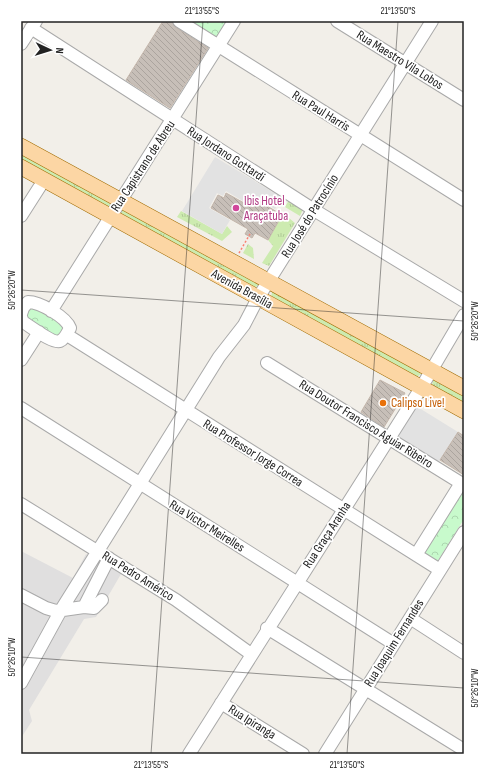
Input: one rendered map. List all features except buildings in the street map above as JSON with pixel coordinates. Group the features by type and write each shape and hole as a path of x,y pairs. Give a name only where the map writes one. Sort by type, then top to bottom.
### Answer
{"main road":[{"name":"Avenida Brasília","path":"21,146 120,202 464,388"},
{"name":"Avenida Brasília","path":"21,167 464,411"}],"street":[{"name":"Rua Paul Harris","path":"179,21 464,200"},
{"name":"Rua Capistrano de Abreu","path":"51,311 173,120 234,21"},
{"name":"Rua Maestro Vila Lobos","path":"337,21 464,100"},
{"name":"Rua José do Patrocínio","path":"141,484 224,349 244,325 258,298 432,21"},
{"path":"21,44 34,24"},
{"name":"Rua Jordano Gottardi","path":"34,24 173,120 314,210 464,301"},
{"path":"21,216 44,180"},
{"path":"28,302 36,302 51,311 67,322 70,328 67,335 61,341 55,341 23,322 21,311 28,302"},
{"name":"Rua Graça Aranha","path":"189,754 296,582 421,388 464,315"},
{"path":"21,360 39,332"},
{"name":"Rua Professor Jorge Correa","path":"67,335 440,570"},
{"name":"Rua Doutor Francisco Aguiar Ribeiro","path":"267,362 463,484"},
{"name":"Rua Victor Meirelles","path":"21,408 394,644"},
{"path":"21,683 61,610 141,484"},
{"path":"416,555 463,484"},
{"name":"Rua Pedro Américo","path":"21,504 176,600 251,654"},
{"name":"Rua Joaquim Fernandes","path":"325,754 464,532"},
{"path":"84,607 109,558"},
{"path":"82,578 95,585"},
{"path":"21,594 46,608 61,610 84,607 94,608 102,600"},
{"path":"410,618 464,653"},
{"path":"267,628 464,750"},
{"name":"Rua Ipiranga","path":"221,703 303,754"}],"path":[{"path":"234,263 250,234"}],"shaded area":[{"path":"215,157 281,197 275,209 252,196 248,204 226,191 223,196 217,193 209,208 230,220 222,234 182,211"},
{"path":"416,406 458,432 439,462 398,436"},
{"path":"21,551 73,578 86,554 121,574 96,617 84,619 29,710 32,721 21,738"}],"green space":[{"path":"180,21 230,21 217,44"},
{"path":"21,152 110,201 111,205 109,207 21,161"},
{"path":"289,200 303,209 300,216 285,207"},
{"path":"124,209 257,282 259,285 254,288 121,215 120,212"},
{"path":"181,211 222,234 227,226 232,232 222,241 177,217"},
{"path":"283,213 295,223 269,266 262,263 273,246 268,240"},
{"path":"248,244 253,248 254,259 243,253"},
{"path":"272,292 275,292 420,372 421,374 417,377 271,297"},
{"path":"30,307 35,307 63,325 64,328 59,336 56,336 27,319 26,316"},
{"path":"433,380 464,396 464,403 432,386"},
{"path":"461,489 464,491 464,519 437,562 422,552"}],"place":[{"name":"Ibis Hotel Araçatuba","path":"236,208"},
{"name":"Calipso Live!","path":"383,403"}]}
